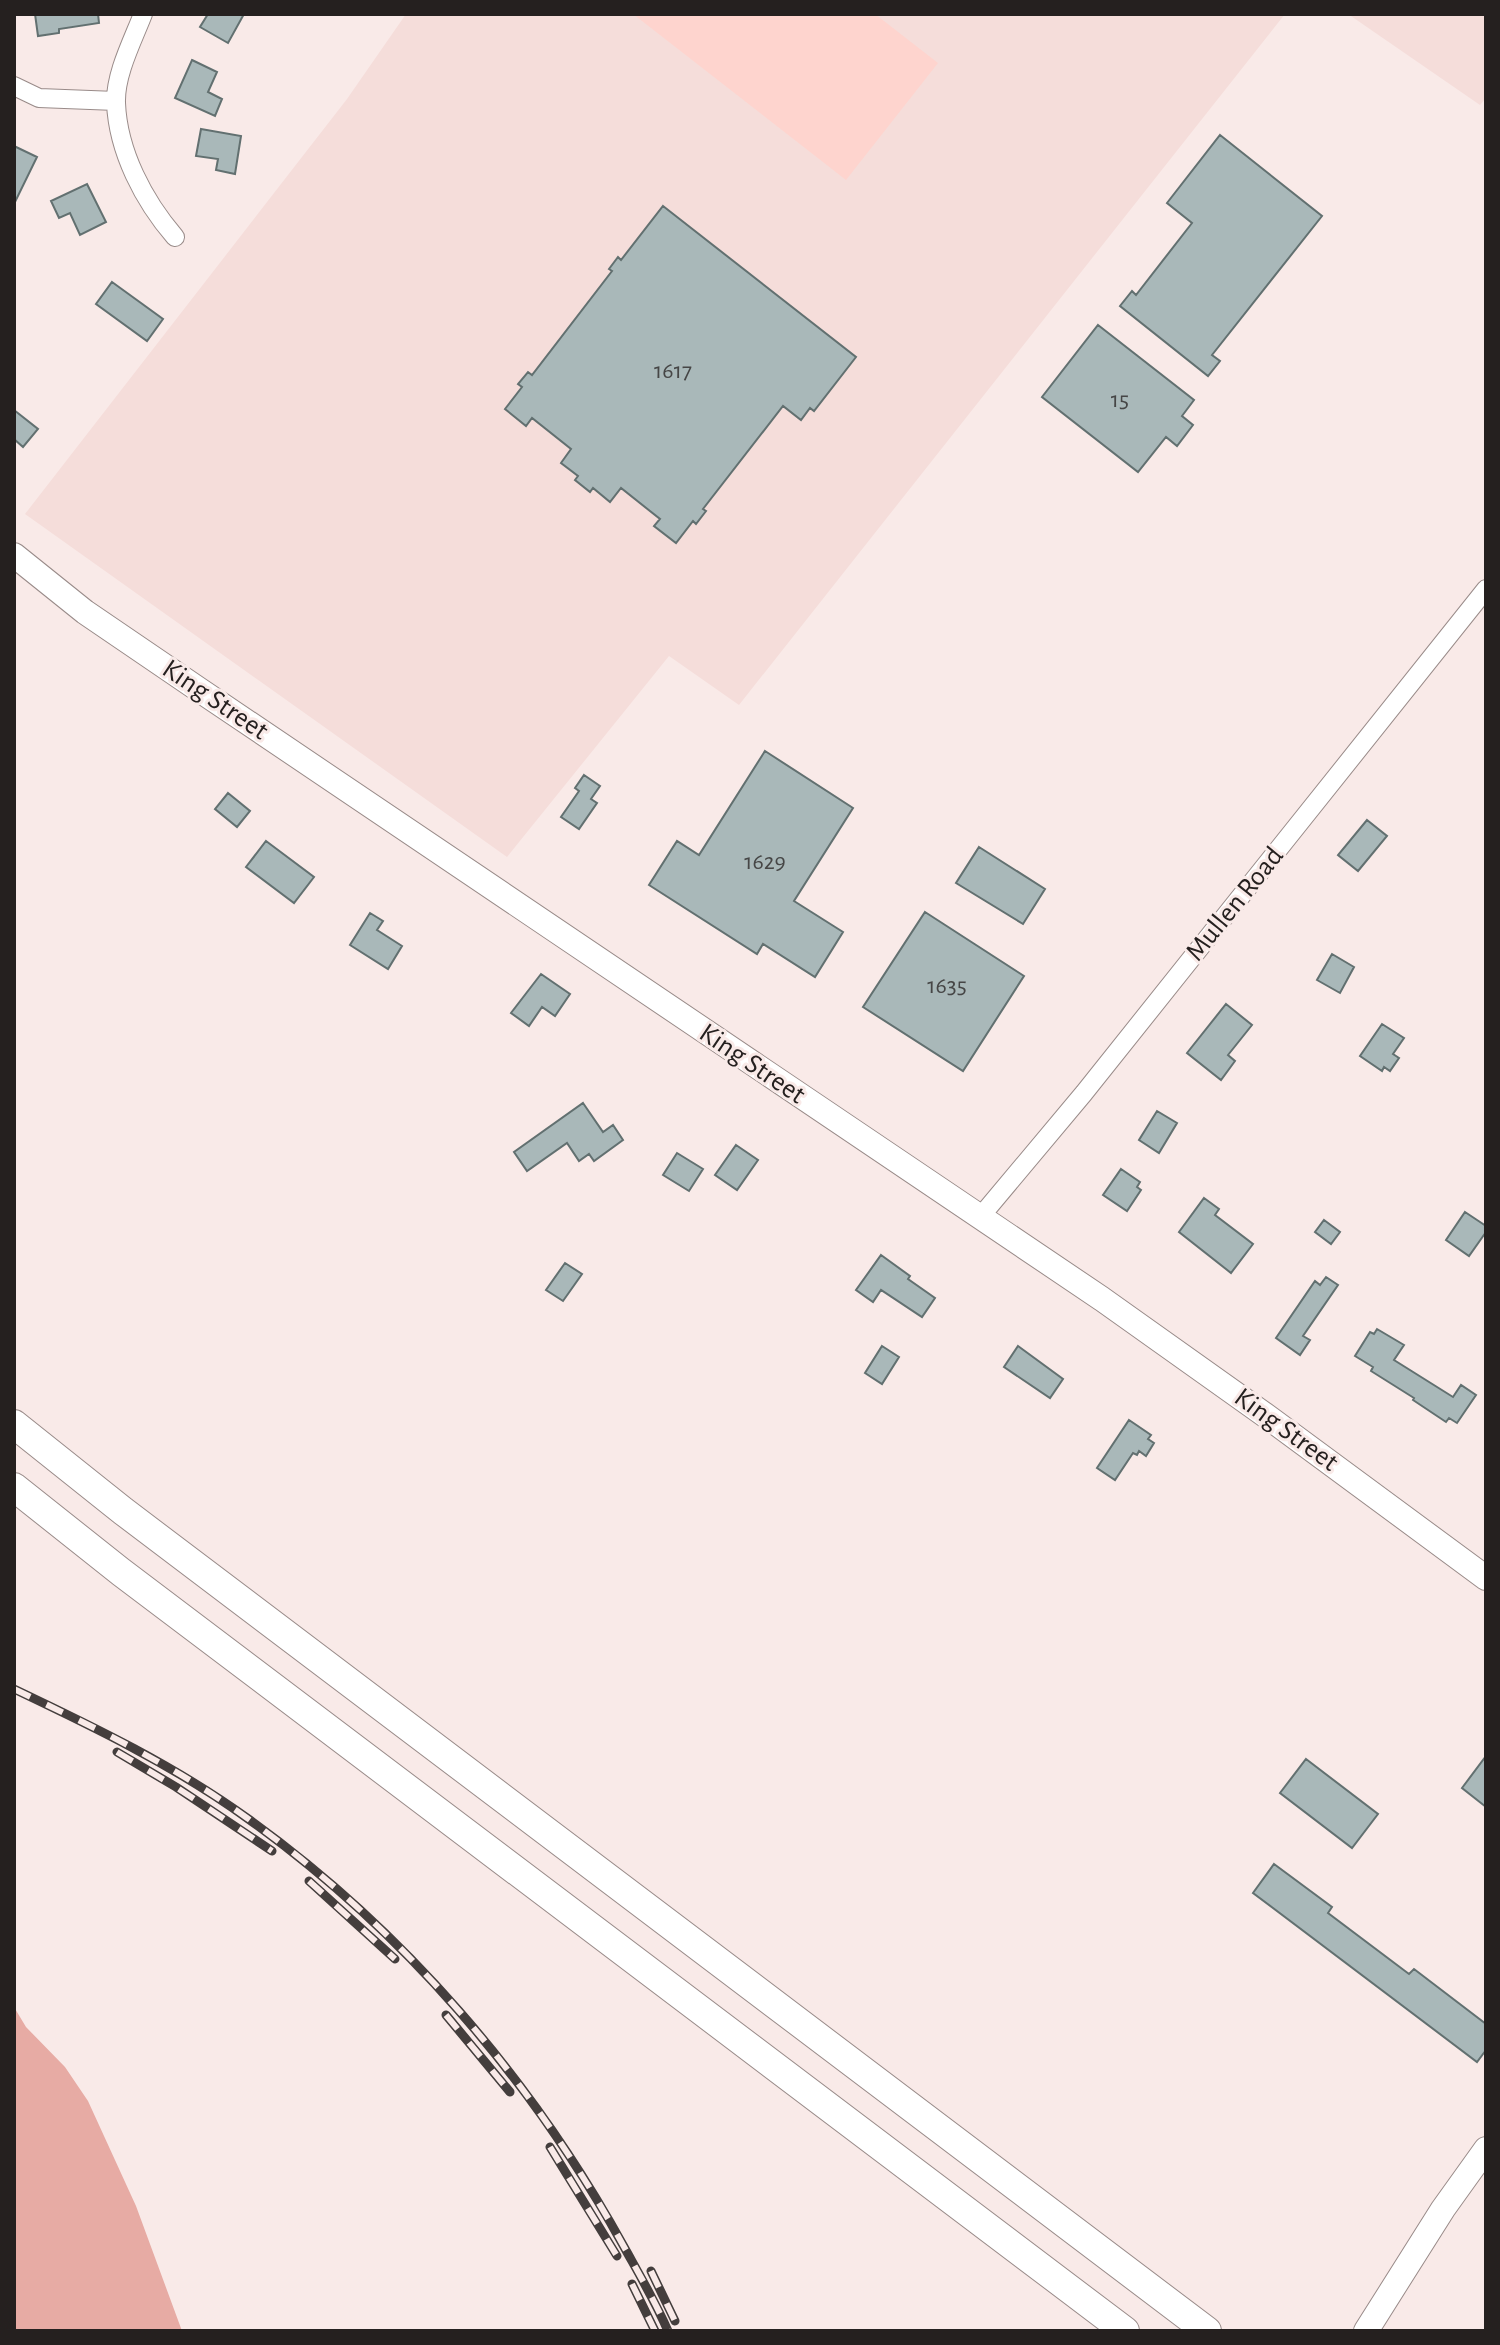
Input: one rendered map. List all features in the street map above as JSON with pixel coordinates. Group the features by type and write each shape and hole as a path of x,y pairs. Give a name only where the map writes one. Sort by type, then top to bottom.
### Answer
{"highway":[{"path":"14,1424 123,1511 1207,2331"},
{"path":"14,1487 134,1582 1125,2331"}],"main road":[{"name":"King Street","path":"14,555 85,612 981,1216 1272,1420 1486,1578"},
{"path":"1366,2331 1443,2209 1486,2149"}],"street":[{"path":"143,14 123,66 116,101 131,165 153,211 175,237"},
{"path":"14,86 39,98 116,101"},
{"name":"Mullen Road","path":"981,1216 1084,1093 1486,589"}],"shaded area":[{"path":"406,14 1285,14 739,705 669,656 507,857 25,514 347,99"},
{"path":"633,14 875,14 938,63 846,180"},
{"path":"1348,14 1486,14 1486,98 1480,105"},
{"path":"14,2007 26,2027 65,2067 88,2101 136,2206 182,2331 14,2331"}],"building":[{"path":"35,14 98,14 99,23 59,29 59,33 38,36"},
{"path":"208,14 244,14 228,43 200,27"},
{"path":"192,60 217,72 208,92 222,99 215,116 175,98"},
{"path":"201,129 241,136 235,174 216,170 218,159 196,156"},
{"path":"1220,135 1322,216 1212,355 1220,361 1208,376 1120,306 1132,291 1136,295 1192,223 1167,203"},
{"path":"14,146 37,157 14,204"},
{"path":"87,184 106,222 80,235 70,213 59,218 51,201"},
{"path":"663,206 856,357 814,411 810,408 801,420 783,406 703,509 706,511 696,524 693,521 676,543 654,526 660,519 621,488 610,502 593,488 590,492 575,480 578,476 561,463 571,449 532,418 526,426 505,409 522,387 518,384 528,372 532,375 612,271 609,269 618,257 621,260"},
{"path":"112,282 163,319 147,341 96,304"},
{"path":"1098,325 1194,400 1182,416 1193,425 1177,446 1166,437 1138,472 1042,397"},
{"path":"14,410 38,429 23,447 14,439"},
{"path":"765,751 853,808 794,901 843,932 815,977 763,944 757,954 649,885 677,841 699,855"},
{"path":"584,775 600,786 591,799 597,803 579,829 561,817 579,791 575,788"},
{"path":"228,793 250,811 237,827 215,809"},
{"path":"1367,820 1387,836 1358,871 1338,855"},
{"path":"266,841 314,877 294,903 246,867"},
{"path":"979,847 1045,889 1023,924 956,883"},
{"path":"925,912 1024,976 963,1071 863,1007"},
{"path":"370,913 383,921 377,930 402,946 388,969 350,945"},
{"path":"1332,954 1354,967 1340,993 1317,980"},
{"path":"541,974 570,994 555,1016 542,1007 529,1026 511,1013"},
{"path":"1226,1004 1252,1025 1228,1055 1235,1061 1221,1080 1187,1053"},
{"path":"1382,1024 1404,1038 1393,1054 1399,1058 1390,1071 1384,1067 1382,1071 1360,1056"},
{"path":"583,1103 603,1132 613,1125 623,1140 594,1161 589,1154 579,1161 567,1143 527,1171 514,1152"},
{"path":"1157,1111 1177,1123 1159,1153 1139,1140"},
{"path":"736,1145 758,1160 737,1190 715,1175"},
{"path":"677,1153 703,1169 689,1191 663,1175"},
{"path":"1121,1169 1140,1182 1137,1187 1141,1190 1127,1211 1103,1195"},
{"path":"1204,1198 1219,1209 1215,1215 1253,1244 1231,1273 1179,1232"},
{"path":"1465,1212 1486,1226 1486,1232 1469,1256 1446,1240"},
{"path":"1324,1220 1340,1232 1331,1244 1315,1232"},
{"path":"881,1255 935,1298 922,1317 881,1290 873,1302 856,1290"},
{"path":"565,1263 582,1274 563,1301 546,1290"},
{"path":"1326,1277 1338,1285 1303,1336 1310,1340 1300,1355 1276,1338 1315,1281 1320,1285"},
{"path":"1377,1329 1404,1345 1394,1360 1453,1397 1461,1385 1476,1395 1457,1423 1449,1418 1446,1422 1371,1371 1373,1367 1355,1356 1370,1332 1374,1334"},
{"path":"882,1346 899,1357 882,1384 865,1373"},
{"path":"1018,1346 1063,1379 1050,1398 1004,1367"},
{"path":"1129,1420 1151,1435 1148,1439 1154,1443 1146,1456 1139,1451 1137,1455 1133,1453 1115,1480 1097,1468"},
{"path":"1486,1756 1486,1807 1462,1788"},
{"path":"1306,1759 1378,1814 1352,1848 1280,1793"},
{"path":"1274,1864 1332,1907 1328,1913 1409,1974 1414,1969 1486,2024 1486,2050 1477,2062 1253,1893"}],"railway":[{"path":"14,1689 134,1748 220,1799 304,1861 410,1958 459,2010 547,2123 587,2183 668,2331"},
{"path":"117,1752 272,1851"},
{"path":"309,1881 395,1959"},
{"path":"446,2015 510,2092"},
{"path":"550,2147 617,2256"},
{"path":"651,2271 675,2321"},
{"path":"632,2284 655,2331"}]}
